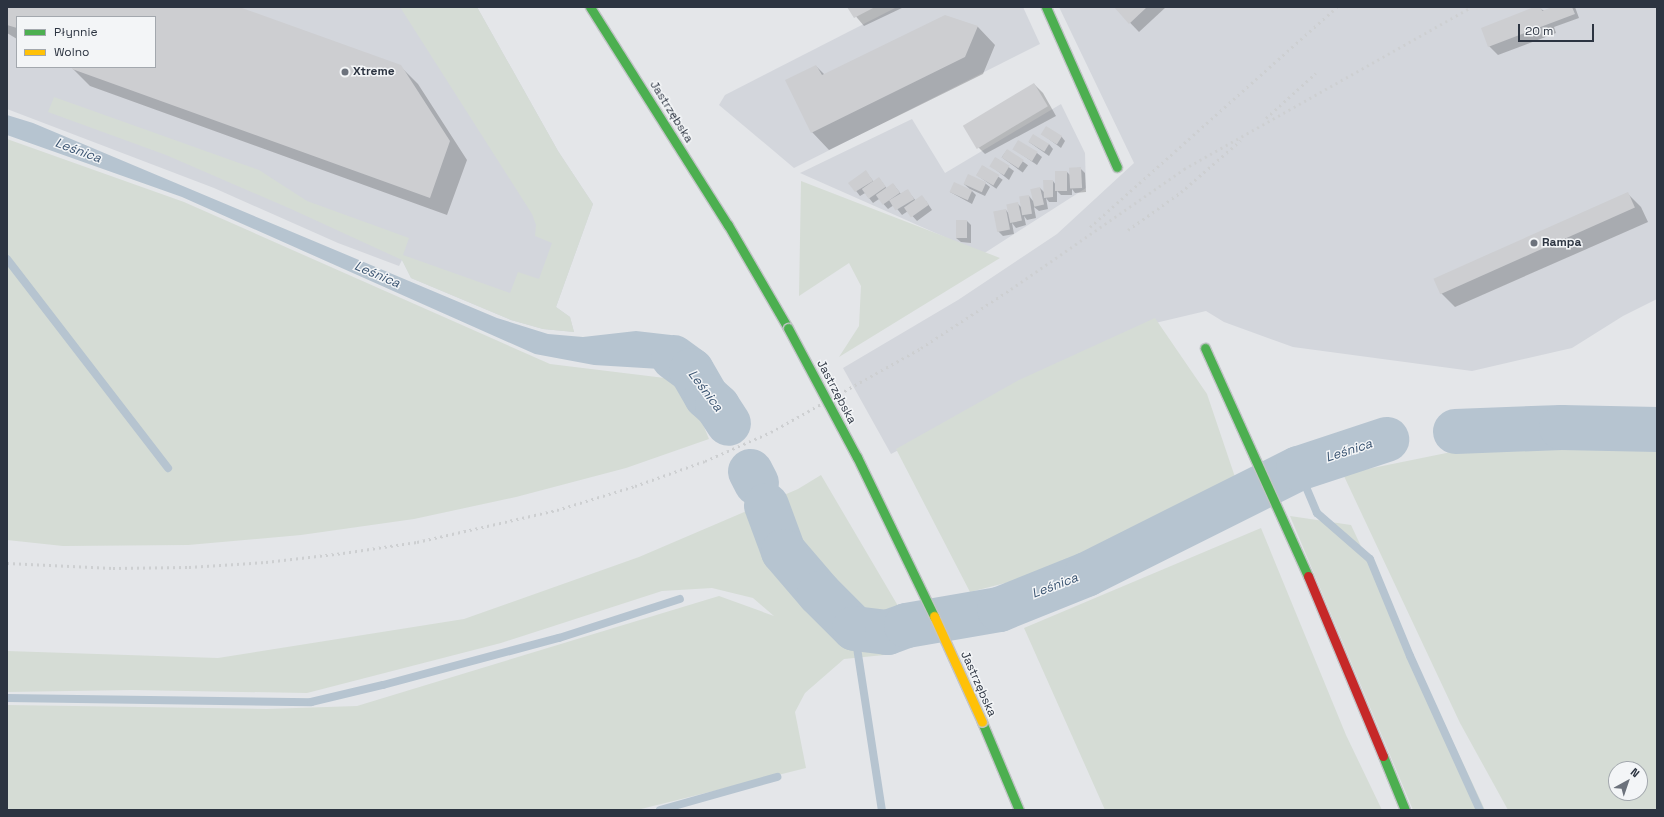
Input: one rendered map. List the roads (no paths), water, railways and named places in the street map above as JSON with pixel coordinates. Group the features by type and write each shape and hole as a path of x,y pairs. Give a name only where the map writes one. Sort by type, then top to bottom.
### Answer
{"main road":[{"name":"Jastrzębska","path":"590,7 728,225 788,328 871,484 922,588 982,722 1019,810"},
{"path":"1046,7 1117,167"},
{"path":"1205,348 1295,545 1405,810"}],"water":[{"path":"7,115 33,123 497,318 548,334 583,337 636,331 671,335 720,380 732,401 700,405 677,370 594,365 535,354 182,197 7,135"}],"waterway":[{"path":"7,259 168,468"},
{"name":"Leśnica","path":"673,357 691,370 706,396 717,406 728,423"},
{"name":"Leśnica","path":"1455,431 1561,427 1657,429"},
{"name":"Leśnica","path":"766,505 783,551 819,593 854,628 887,632 906,625 999,609 1086,574 1298,468 1386,439"},
{"path":"1298,468 1317,513 1370,559 1410,656 1480,810"},
{"name":"Leśnica","path":"750,471 756,483"},
{"path":"7,698 311,702 383,685 559,638 680,599"},
{"path":"854,628 882,810"},
{"path":"660,810 777,777"}],"railway":[{"path":"1090,227 1337,7"},
{"path":"7,563 113,568 189,567 266,562 343,553 417,542 557,510 635,486 705,461 771,432 921,348 1011,289 1184,169 1472,7"},
{"path":"1266,118 1316,73"},
{"path":"1128,230 1181,192 1241,140"}],"place":[{"name":"Xtreme","path":"345,72"},
{"name":"Rampa","path":"1534,243"}]}
